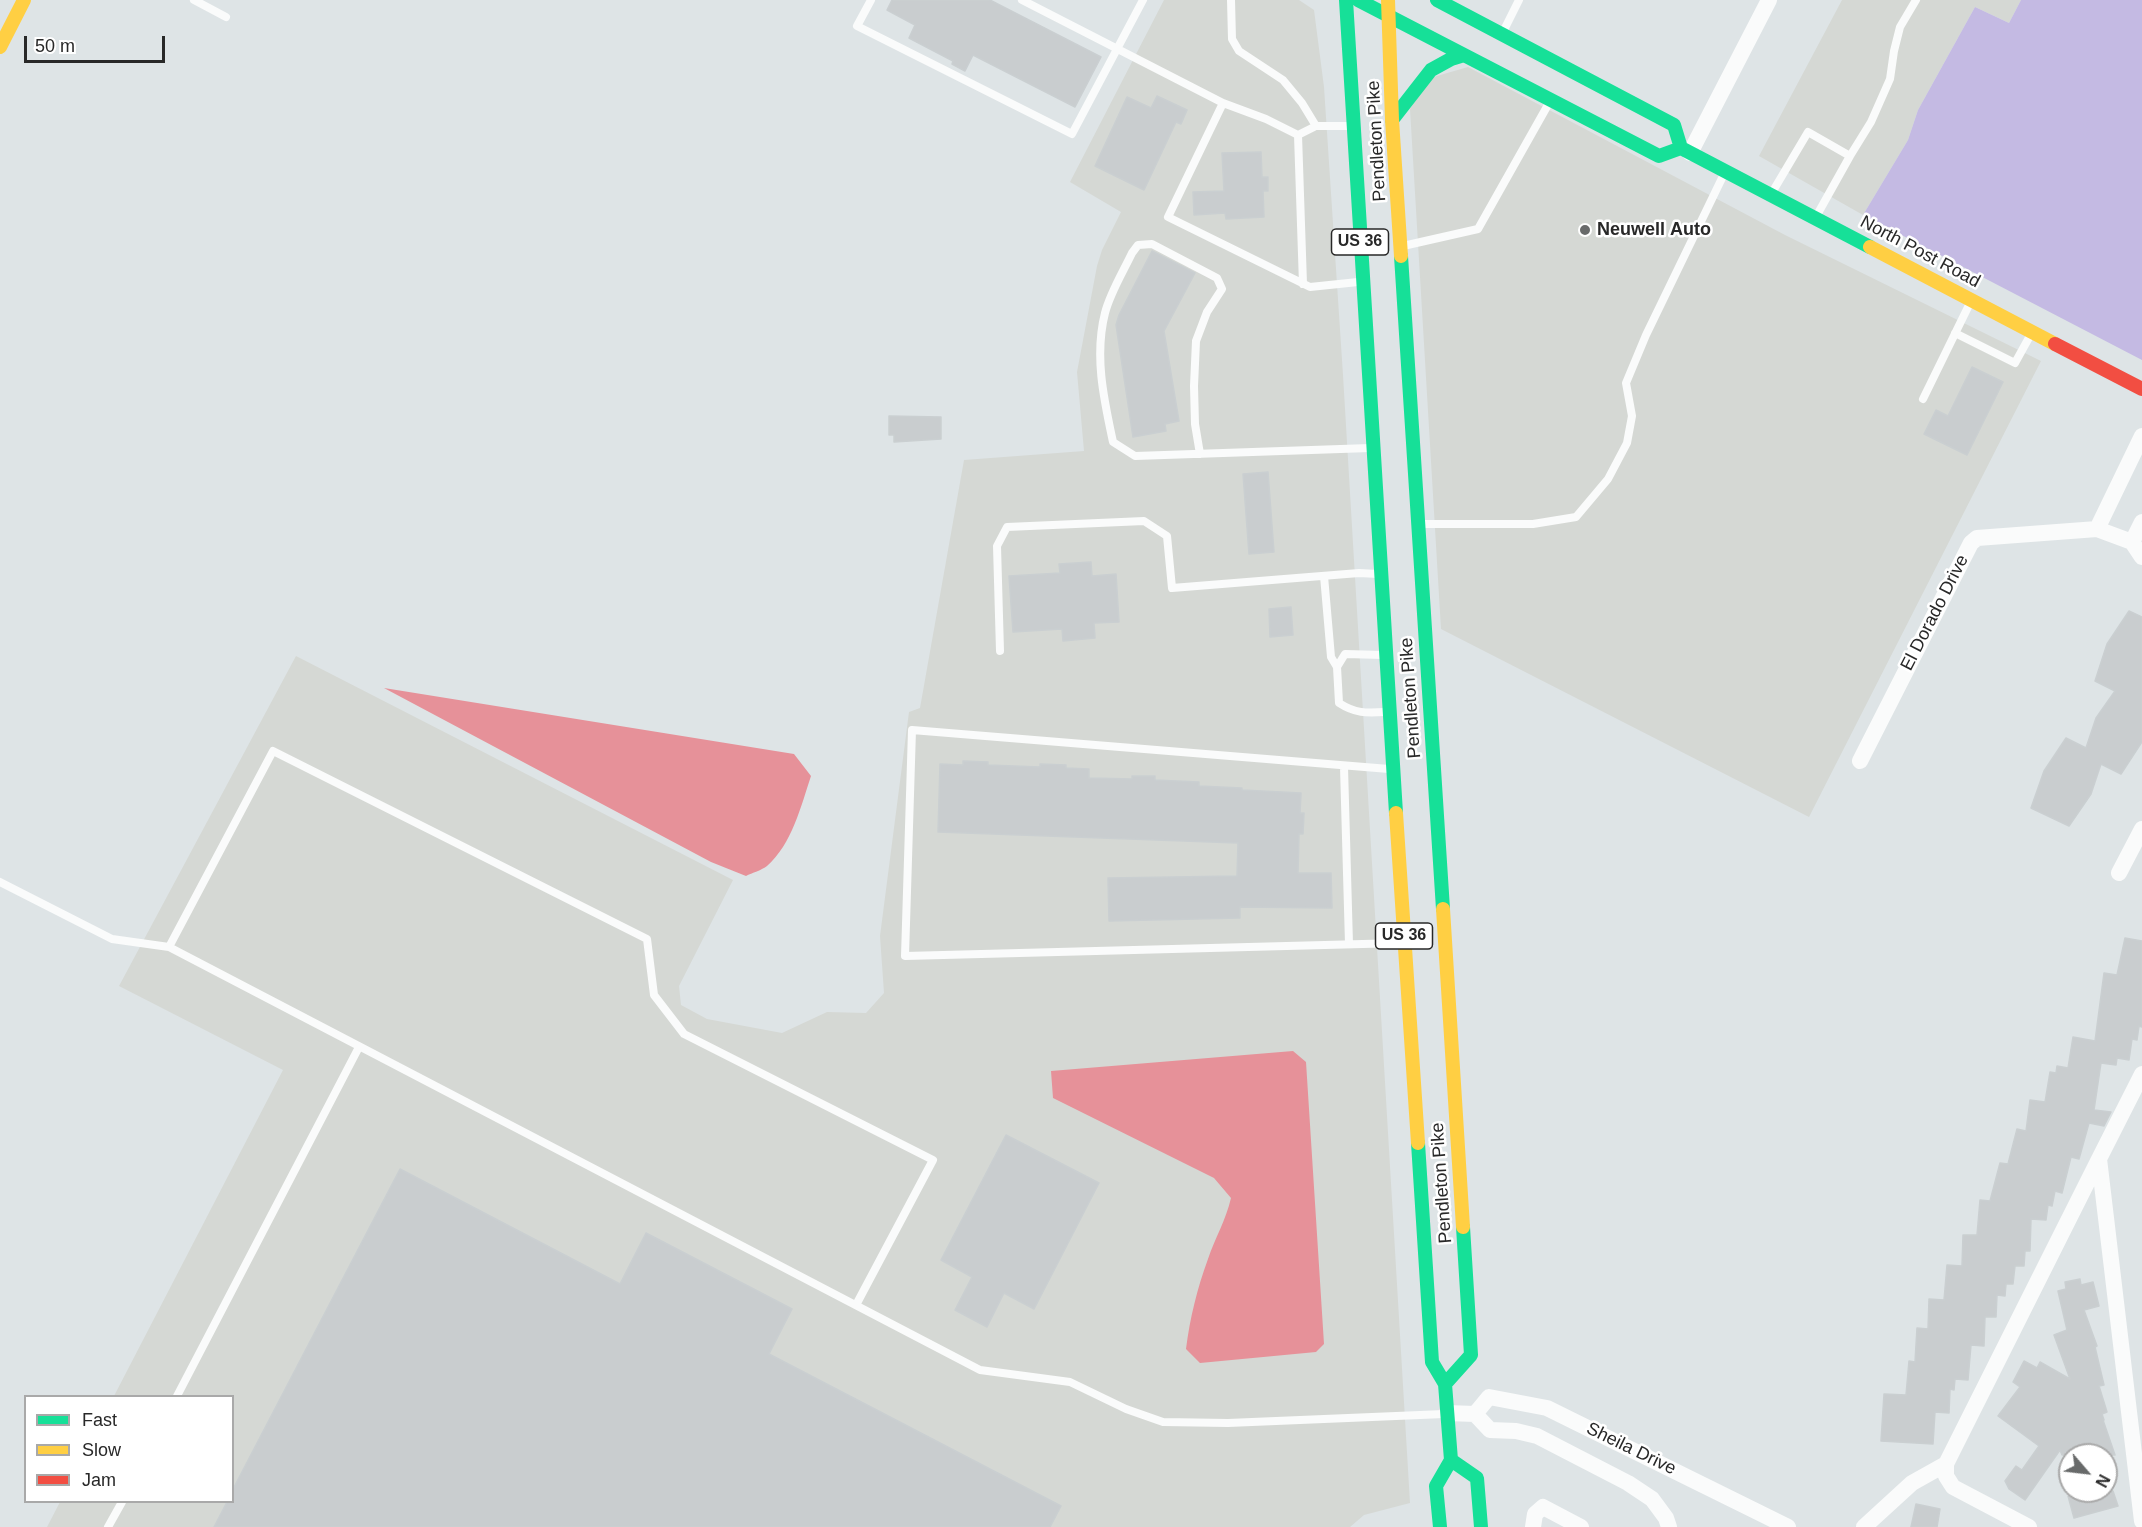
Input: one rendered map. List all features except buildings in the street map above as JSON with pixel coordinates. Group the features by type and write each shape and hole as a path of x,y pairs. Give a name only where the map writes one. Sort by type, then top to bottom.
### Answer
{"main road":[{"path":"0,47 24,0"},
{"name":"Pendleton Pike","path":"1346,0 1362,282 1432,1362 1445,1384 1451,1460"},
{"path":"1358,0 1659,156 1686,151 1674,125 1437,0"},
{"name":"Pendleton Pike","path":"1388,0 1392,120 1415,449 1471,1355 1445,1384"},
{"path":"1392,120 1431,70 1464,55"},
{"name":"North Post Road","path":"1686,151 2142,389"},
{"path":"1440,1527 1436,1486 1451,1460 1477,1478 1481,1527"}],"street":[{"path":"1686,151 1769,0"},
{"path":"2142,436 2097,529 2132,542 2142,557"},
{"path":"2132,542 2142,522"},
{"name":"El Dorado Drive","path":"1860,761 1971,543 1977,538 1988,536 2097,529"},
{"path":"2119,873 2142,829"},
{"path":"2029,1527 1953,1487 1946,1476 1946,1464 2142,1074"},
{"path":"2099,1159 2142,1521"},
{"name":"Sheila Drive","path":"1669,1527 1666,1518 1652,1499 1628,1483 1537,1436 1516,1431 1490,1430 1475,1414 1489,1397 1546,1408 1788,1527"},
{"path":"1447,1413 1475,1414"},
{"path":"1864,1527 1912,1483 1946,1464"},
{"path":"1534,1521 1543,1507 1581,1527"}],"lane":[{"path":"194,0 226,17"},
{"path":"871,0 857,26 1072,134 1143,0"},
{"path":"1022,0 1223,103 1266,119 1298,135"},
{"path":"1231,0 1232,39 1239,51 1283,80 1302,103 1316,126"},
{"path":"1502,34 1520,0"},
{"path":"1815,218 1871,122 1890,79 1900,27 1916,0"},
{"path":"1401,247 1478,229 1550,100"},
{"path":"1223,103 1167,217 1310,287 1362,282"},
{"path":"1298,135 1316,126 1353,126"},
{"path":"1770,195 1808,132 1850,156"},
{"path":"1298,135 1303,284"},
{"path":"1419,524 1533,524 1576,517 1608,479 1627,443 1632,416 1626,383 1646,335 1725,171"},
{"path":"1200,454 1195,424 1196,341 1207,312 1221,289 1217,278 1152,244 1138,245 1105,311 1100,340 1100,370 1113,442 1135,456 1200,454 1373,448"},
{"path":"1923,399 1972,300"},
{"path":"1955,333 2014,363 2032,331"},
{"path":"1000,651 997,546 1007,527 1144,521 1167,536 1172,588 1324,576 1382,574"},
{"path":"1324,576 1331,657 1337,667 1339,703 1352,711 1390,712"},
{"path":"1337,667 1345,654 1387,655"},
{"path":"1393,770 912,730 905,957 1404,943"},
{"path":"169,947 273,751 647,939 654,995 684,1034 933,1160 856,1305"},
{"path":"1344,767 1349,944"},
{"path":"0,882 111,939 169,947 980,1370 1070,1382 1126,1409 1163,1422 1228,1423 1447,1413"},
{"path":"178,1395 359,1047"},
{"path":"108,1527 121,1503"}],"shaded area":[{"path":"1164,0 1299,0 1314,10 1324,87 1343,375 1410,1503 1364,1515 1350,1527 47,1527 59,1503 234,1503 234,1395 115,1395 283,1070 119,986 296,656 733,880 679,986 681,1005 707,1019 782,1033 827,1012 866,1013 884,993 880,936 909,712 920,708 964,460 1084,451 1077,372 1097,266 1102,250 1121,212 1070,182"},
{"path":"1842,0 2021,0 2009,23 1975,7 1918,110 1908,140 1863,215 1759,156"},
{"path":"2021,0 2142,0 2142,360 1863,215 1908,140 1918,110 1975,7 2009,23"},
{"path":"1468,67 1785,235 2041,361 1809,817 1441,629 1410,109 1430,78"},
{"path":"384,688 794,754 811,776 795,824 783,847 767,866 746,876 711,862"},
{"path":"1293,1051 1306,1062 1324,1344 1316,1352 1200,1363 1186,1349 1190,1326 1204,1270 1231,1198 1214,1178 1053,1098 1051,1071"}],"traffic: fast":[{"path":"1346,0 1396,813"},
{"path":"1358,0 1659,156 1681,148"},
{"path":"1437,0 1674,125 1681,148 1870,247"},
{"path":"1392,120 1431,70 1464,55"},
{"path":"1401,256 1443,909"},
{"path":"1418,1143 1432,1362 1445,1384 1451,1460 1436,1486 1440,1527"},
{"path":"1445,1384 1471,1355 1463,1227"},
{"path":"1451,1460 1477,1478 1481,1527"}],"traffic: slow":[{"path":"0,47 24,0"},
{"path":"1388,0 1392,120 1401,256"},
{"path":"1870,247 2055,344"},
{"path":"1396,813 1418,1143"},
{"path":"1443,909 1463,1227"}],"traffic: jam":[{"path":"2055,344 2142,389"}],"place":[{"name":"Neuwell Auto","path":"1585,230"}]}
